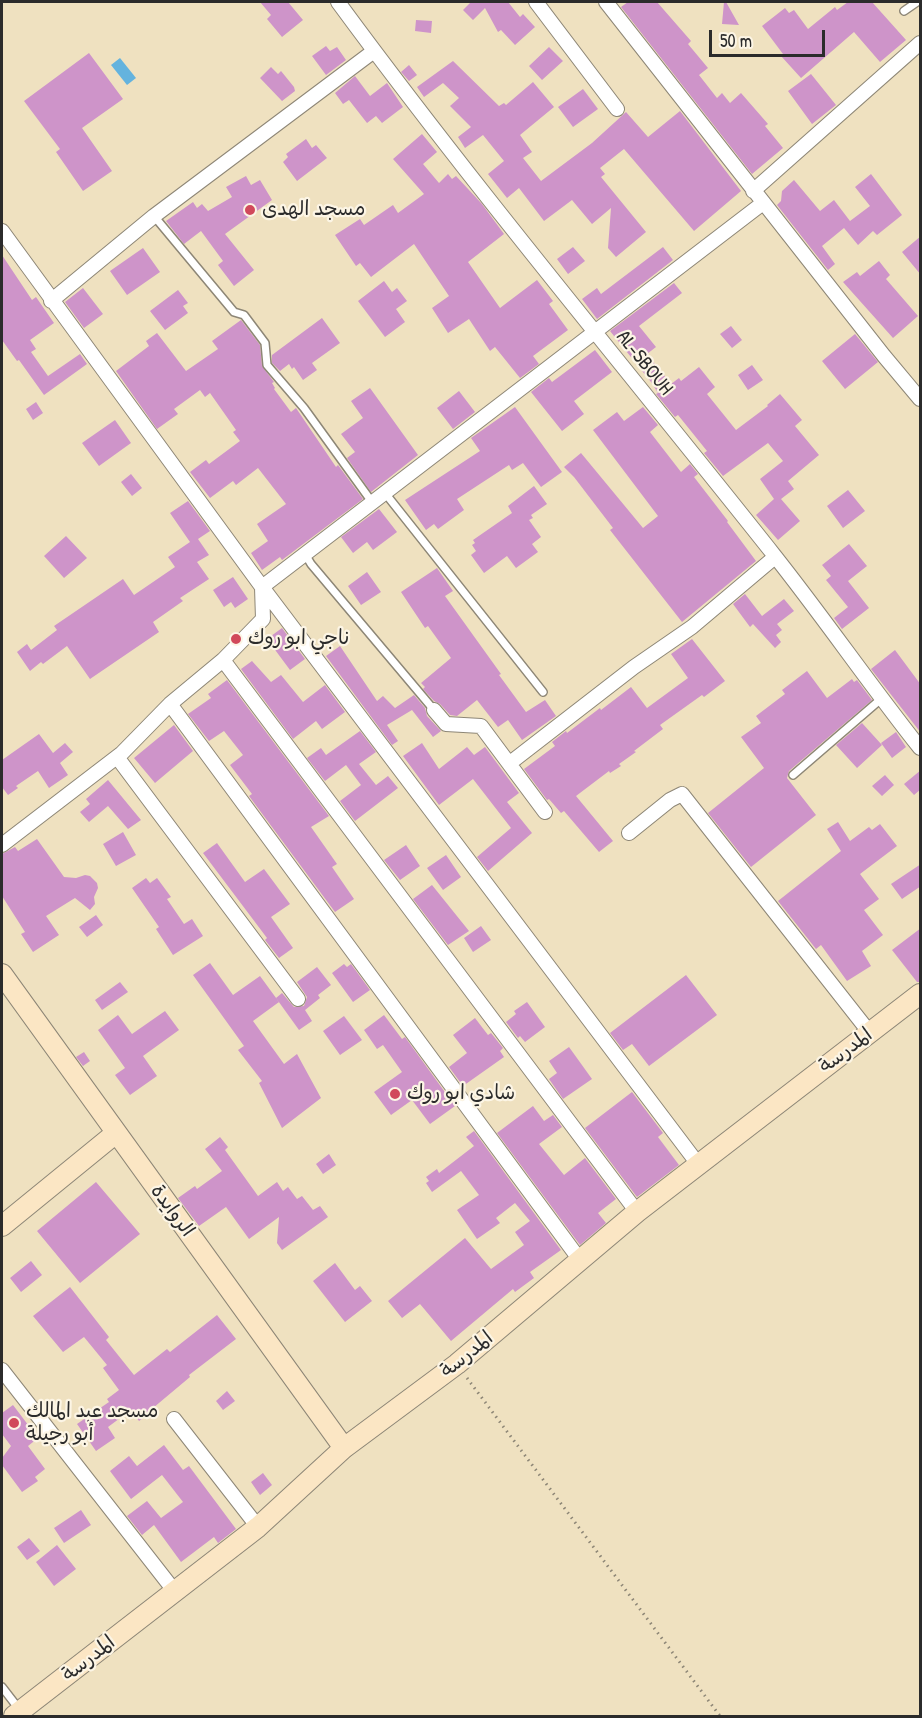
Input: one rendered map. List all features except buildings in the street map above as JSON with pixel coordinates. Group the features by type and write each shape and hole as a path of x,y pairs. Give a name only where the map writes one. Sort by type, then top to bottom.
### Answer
{"street":[{"name":"AL-SBOUH","path":"338,2 595,332 775,557 881,699 921,748"},
{"path":"536,2 617,109"},
{"path":"611,3 753,191 921,399"},
{"path":"753,191 921,43"},
{"path":"51,301 154,216 374,51"},
{"path":"262,587 763,203"},
{"path":"2,231 262,587 698,1164"},
{"path":"510,763 634,667 692,627 775,557"},
{"path":"2,845 117,757 170,704 223,660 263,619 262,587"},
{"path":"223,660 637,1212"},
{"path":"170,704 580,1260"},
{"path":"434,710 446,724 481,726 545,812"},
{"path":"117,757 298,999"},
{"path":"629,833 670,800 682,794 870,1034"},
{"name":"الروايدة","path":"2,974 344,1448"},
{"name":"المدرسة","path":"18,1714 258,1527 344,1448 457,1364 637,1212 921,994"},
{"path":"2,1226 116,1132"},
{"path":"2,1370 176,1593"},
{"path":"174,1419 258,1527"}],"lane":[{"path":"904,11 917,2"},
{"path":"154,216 234,312 244,315 266,343 267,365 304,408 372,502"},
{"path":"385,493 543,692"},
{"path":"305,554 434,710"},
{"path":"793,775 881,699"},
{"path":"2,1688 18,1714"}],"path":[{"path":"457,1364 720,1716"}],"water":[{"path":"120,58 136,78 127,85 111,65"}],"place":[{"name":"مسجد الهدى","path":"250,210"},
{"name":"ناجي ابو روك","path":"236,639"},
{"name":"شادي ابو روك","path":"395,1094"},
{"name":"مسجد عبد المالك أبو رجيلة","path":"14,1423"}]}
